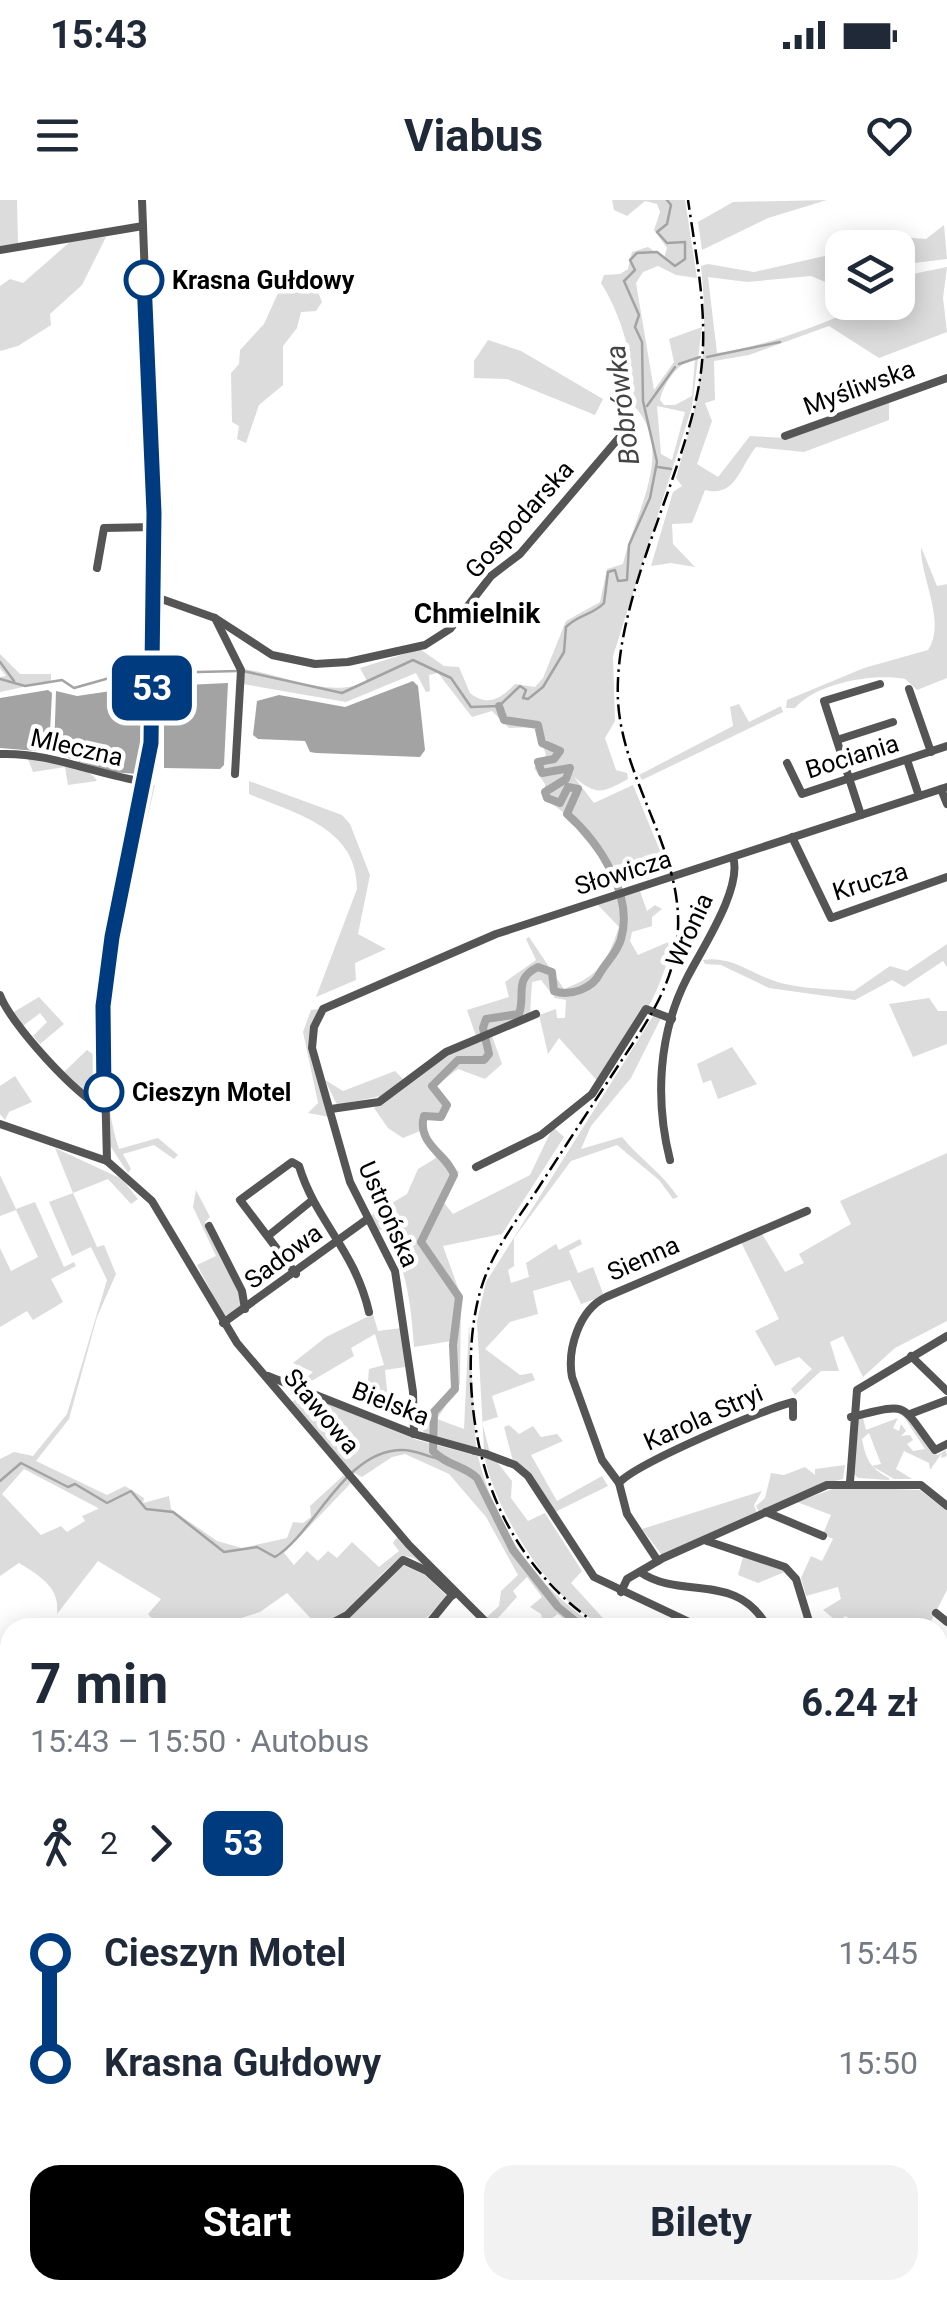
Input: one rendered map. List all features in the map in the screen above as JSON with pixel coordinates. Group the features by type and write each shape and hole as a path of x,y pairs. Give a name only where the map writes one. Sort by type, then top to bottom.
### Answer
{"street":[{"path":"0,1124 96,1156 104,1149 103,1006 109,954 151,743 154,527 142,200"},
{"path":"0,250 142,226"},
{"name":"Myśliwska","path":"785,436 947,378"},
{"name":"Gospodarska","path":"215,618 272,655 314,664 348,662 425,645 450,629 491,576 520,554 629,426"},
{"path":"97,568 104,528 154,527"},
{"path":"153,596 215,618 241,672 236,774"},
{"path":"861,815 824,701 880,684"},
{"path":"909,689 931,752"},
{"path":"836,740 893,722"},
{"name":"Bociania","path":"787,763 802,794 947,746"},
{"name":"Mleczna","path":"0,754 58,759 103,776 146,782"},
{"path":"907,760 919,796"},
{"path":"944,788 947,804"},
{"name":"Słowicza","path":"319,1014 329,1004 496,934 944,788"},
{"name":"Krucza","path":"792,838 831,918 947,877"},
{"name":"Wronia","path":"670,1160 659,1099 672,1019 729,891 733,857"},
{"path":"0,994 20,1028 104,1108"},
{"path":"476,1167 536,1138 592,1094 646,1009 672,1019"},
{"name":"Ustrońska","path":"319,1014 312,1048 350,1182 366,1220 386,1249 401,1294 414,1434"},
{"path":"331,1109 379,1102 446,1052 536,1014"},
{"path":"104,1149 109,1153 107,1162"},
{"name":"Bielska","path":"96,1156 165,1218 223,1323 264,1374 414,1434 510,1462 528,1476 580,1561 609,1586 682,1618"},
{"path":"296,1274 240,1200 292,1162 299,1166 310,1202 340,1239 358,1273 369,1312"},
{"path":"268,1236 310,1202"},
{"name":"Sienna","path":"658,1561 627,1514 619,1483 602,1460 572,1377 570,1362 583,1318 606,1296 806,1211"},
{"name":"Sadowa","path":"223,1323 366,1220"},
{"path":"209,1226 242,1291 245,1309"},
{"path":"850,1482 853,1398 862,1384 947,1336"},
{"path":"911,1356 947,1392"},
{"name":"Stawowa","path":"264,1374 412,1547 481,1618"},
{"path":"286,1401 298,1389"},
{"path":"910,1414 947,1400"},
{"name":"Karola Stryi","path":"619,1483 639,1467 750,1415 793,1402 793,1417"},
{"path":"852,1417 889,1406 910,1414 936,1450 947,1444"},
{"name":"Stawowa","path":"351,1476 381,1506 412,1547"},
{"path":"623,1589 639,1572 658,1561 828,1484 920,1485 947,1506"},
{"path":"370,1499 381,1506"},
{"path":"766,1512 823,1536"},
{"path":"707,1541 785,1567 796,1579 807,1618"},
{"path":"341,1618 403,1560 426,1570 454,1594 433,1618"},
{"path":"639,1572 744,1599 761,1618"},
{"path":"936,1613 942,1618"}],"shaded area":[{"path":"0,200 17,200 18,243 0,246"},
{"path":"612,200 685,200 697,278 676,275 658,266 643,272 636,283 654,390 674,362 669,339 702,327 692,407 613,656 615,721 605,738 616,770 627,773 628,779 599,790 574,777 594,803 633,785 663,858 651,878 641,879 620,872 601,846 593,849 563,812 544,798 545,784 534,768 546,755 537,727 509,728 492,711 472,717 438,673 429,675 430,691 426,692 416,673 346,702 243,684 243,669 322,687 353,686 367,681 360,668 420,649 444,666 459,667 470,693 482,700 499,697 515,684 535,687 543,678 566,621 600,602 607,569 623,564 649,483 652,442 646,423 633,405 626,341 601,283 604,275 628,269 632,252 648,247 664,258 667,248 654,230 660,212 657,204 645,201 627,216 614,210","holes":["695,359 692,396 675,405 664,405 660,400 668,381 677,369","657,406 685,412 672,460 661,454"]},
{"path":"827,200 768,218 702,250 698,222 733,202"},
{"path":"944,225 947,259 915,263 915,238 926,239"},
{"path":"106,237 82,285 50,314 51,325 18,346 0,351 0,286 10,279 23,283 71,241"},
{"path":"825,256 825,282 811,276 747,282 708,277 717,353 753,346 829,320 915,320 915,274 947,267 943,298 947,332 879,358 829,326 749,355 714,361 715,400 705,403 712,421 697,464 718,477 750,436 787,438 889,401 889,420 804,452 756,447 731,485 705,490 692,523 672,524 673,544 695,567 671,563 651,566 673,492 682,486 676,478 691,423 703,349 701,266 754,272"},
{"path":"302,285 317,290 322,302 316,311 301,312 297,328 283,346 283,385 259,405 246,443 237,439 239,426 232,422 231,373 239,364 240,350 264,324 278,293"},
{"path":"488,340 521,351 603,399 595,415 507,379 474,378 474,361"},
{"path":"921,547 937,586 947,584 947,678 917,690 905,679 862,679 831,686 795,708 786,708 787,700 864,668 928,650 935,627"},
{"path":"0,654 20,674 51,674 51,681 0,692 0,677 6,676 0,668"},
{"path":"413,681 418,686 425,750 420,757 316,753 310,752 305,741 258,739 253,735 257,701 279,695 345,707"},
{"path":"228,683 224,765 220,769 164,768 164,686"},
{"path":"145,686 145,735 138,774 110,772 54,753 56,691 77,696"},
{"path":"48,690 52,693 49,752 0,748 0,698"},
{"path":"739,704 749,722 781,706 783,712 642,780 639,775 733,726 730,707"},
{"path":"28,759 76,767 97,781 68,785 65,767 33,772"},
{"path":"249,781 342,815 350,824 370,875 358,934 386,949 355,963 356,980 316,997 357,889 354,868 335,837 303,816 249,794"},
{"path":"135,784 143,787 108,940 100,1026 101,1105 64,1072 87,1050 94,1055 96,975"},
{"path":"148,785 155,785 125,919 109,1017 110,1109 119,1149 158,1138 178,1155 174,1159 154,1145 123,1154 131,1169 128,1173 109,1144 105,1006 114,939"},
{"path":"640,891 647,911 655,905 662,909 652,917 652,926 632,932 630,941 638,955 673,940 653,998 601,1085 559,1038 548,1054 539,1015 556,1009 557,1018 565,1018 566,1000 555,998 541,980 532,982 530,1014 476,1036 467,1010 509,997 505,982 536,960 526,939 529,937 564,989 576,984 600,966 619,927 596,903"},
{"path":"947,944 947,967 943,961 904,987 892,980 855,1000 769,988 703,960 724,960 790,985 854,991 890,966 907,971"},
{"path":"39,997 64,1024 40,1044 33,1036 47,1022 40,1013 23,1026 12,1013"},
{"path":"929,998 938,1011 947,1011 947,1044 913,1057 889,1004"},
{"path":"318,1009 311,1028 330,1117 308,1113 318,1103 303,1032 311,1010"},
{"path":"655,1013 661,1018 631,1078 591,1126 581,1149 622,1137 678,1197 673,1199 659,1180 617,1145 571,1161 514,1238 514,1266 508,1270 511,1283 529,1277 526,1263 556,1244 559,1250 580,1239 582,1244 569,1251 578,1273 593,1267 604,1296 581,1304 570,1280 533,1291 538,1314 510,1322 485,1349 520,1375 532,1373 535,1380 492,1396 498,1417 482,1422 477,1321 486,1282"},
{"path":"492,1036 502,1064 485,1079 458,1069 434,1087 450,1104 439,1121 430,1118 424,1123 436,1151 459,1172 444,1203 453,1214 530,1175 553,1127 564,1137 502,1234 443,1246 461,1296 460,1384 437,1419 464,1429 469,1323 476,1448 424,1433 418,1415 430,1410 453,1387 452,1341 414,1347 409,1301 398,1256 383,1229 377,1231 369,1217 407,1194 418,1169 436,1158 420,1131 403,1138 388,1128 374,1108 440,1058"},
{"path":"732,1047 757,1084 718,1099 711,1080 703,1083 697,1064"},
{"path":"395,1071 403,1079 381,1096 337,1105 325,1080 343,1091"},
{"path":"15,1076 32,1102 9,1112 5,1120 0,1114 0,1086"},
{"path":"55,1148 122,1179 138,1199 131,1204 108,1179 73,1193"},
{"path":"947,1153 947,1321 895,1348 863,1377 843,1336 830,1342 839,1371 821,1371 795,1395 791,1389 812,1369 799,1357 775,1366 755,1331 779,1319 741,1242 761,1232 785,1272 804,1263 799,1254 851,1224 840,1201"},
{"path":"0,1175 16,1209 35,1202 64,1267 74,1262 76,1266 51,1279 63,1302 33,1320 27,1311 0,1327 0,1248 11,1271 38,1257 16,1210 0,1216"},
{"path":"196,1190 210,1217 205,1222 240,1291 243,1308 224,1316 197,1265 216,1256 193,1207"},
{"path":"73,1193 97,1247 104,1245 116,1274 97,1317 69,1419 36,1461 107,1495 125,1486 144,1498 143,1503 169,1496 171,1509 217,1541 242,1548 287,1538 293,1522 303,1523 311,1517 310,1506 344,1475 351,1483 284,1553 294,1565 307,1551 318,1561 328,1551 337,1558 352,1542 379,1567 399,1551 393,1543 398,1536 436,1576 414,1558 405,1556 335,1618 310,1618 287,1593 260,1612 241,1618 151,1618 148,1614 161,1599 98,1561 57,1614 52,1589 19,1563 0,1576 0,1459 14,1452 33,1456 67,1414 107,1280 91,1247 72,1256 49,1202","holes":["24,1469 98,1509 82,1516 85,1521 67,1532 61,1526 41,1535 2,1494"]},
{"path":"373,1314 378,1331 401,1328 405,1367 385,1370 388,1400 367,1392 369,1369 384,1365 375,1334 351,1348 354,1356 303,1386 299,1384 313,1372 293,1363 326,1337"},
{"path":"304,1394 417,1440 478,1456 495,1507 521,1554 537,1575 585,1618 563,1618 558,1614 542,1618 530,1607 542,1597 527,1577 513,1591 517,1597 498,1618 486,1618 499,1606 501,1591 518,1575 486,1517 449,1474 405,1454 392,1457 362,1477 352,1472 292,1402"},
{"path":"891,1409 900,1409 931,1452 938,1455 946,1450 947,1456 941,1458 942,1453 930,1470 929,1463 904,1451 896,1469 912,1479 894,1479 873,1467 889,1480 858,1478 854,1474 858,1417 863,1418 866,1430 898,1418 893,1428 899,1431 901,1424 906,1431 901,1436 910,1435 913,1440 907,1444 913,1451 925,1449 904,1417","holes":["869,1433 881,1464 872,1466 862,1439"]},
{"path":"483,1424 490,1453 484,1450"},
{"path":"509,1425 519,1434 533,1426 541,1437 557,1434 563,1441 531,1455 557,1501 602,1476 608,1486 553,1513 533,1477 513,1461 504,1427"},
{"path":"485,1458 497,1462 512,1481 511,1498 528,1521 545,1513 582,1571 571,1583 604,1618 591,1618 554,1586 516,1533"},
{"path":"845,1465 843,1479 818,1485 759,1512 756,1506 765,1498 771,1473 784,1475 805,1467 815,1475 815,1469"},
{"path":"838,1487 920,1490 947,1511 947,1590 933,1618 833,1618 823,1610 841,1599 838,1587 806,1596 801,1578 811,1556 822,1561 833,1539 823,1534 831,1515 797,1502"},
{"path":"762,1491 754,1505 757,1513 662,1555 642,1529"},
{"path":"743,1557 787,1571 758,1583 738,1575"},
{"path":"403,1565 425,1575 448,1597 426,1618 342,1618"}],"waterway":[{"name":"Bobrówka","path":"243,671 342,693 413,660 451,678 471,707 499,706 520,686 526,690 523,698 528,699 543,687 564,652 566,627 604,603 608,572 615,570 618,581 627,580 629,545 650,498 657,462 643,401 642,342 635,327 639,315 624,281 635,270 630,260 637,253 657,252 675,266 685,259 685,242 667,243 657,232 667,224 671,205 667,200"},
{"path":"707,357 780,342"},
{"path":"679,364 700,357"},
{"path":"647,406 675,367"},
{"path":"658,467 671,469"},
{"path":"0,662 14,681"},
{"path":"156,673 239,671"},
{"path":"0,679 25,686 62,680 74,688 113,677 148,674"},
{"name":"Bobrówka","path":"499,706 504,720 538,725 542,743 560,751 554,759 538,762 542,773 570,768 566,779 545,792 547,798 560,803 568,787 578,789 567,814 591,839 611,870 623,905 624,922 617,949 592,983 574,992 561,993 554,991 552,972 538,967 530,972 523,982 519,1014 486,1019 483,1028 489,1054 484,1060 458,1060 432,1086 447,1105 441,1117 424,1116 424,1134 454,1175 421,1242 459,1297 453,1345 455,1389 434,1412 433,1451 477,1478 513,1550 558,1607 572,1618"},
{"path":"0,1481 21,1463 68,1487 75,1484 107,1503 131,1491 146,1509 173,1512 224,1552 257,1547 275,1557 290,1546 363,1463 402,1450 440,1459"}],"railway":[{"path":"589,1618 545,1579 503,1516 479,1447 472,1398 471,1347 478,1299 496,1254 645,1024 661,995 676,948 674,884 631,764 618,701 626,624 699,385 703,316 688,200"}],"bus line":[{"name":"53","path":"104,1092 103,1006 112,937 151,743 154,513 144,280"}],"place":[{"name":"Krasna Gułdowy","path":"144,280"},
{"name":"Cieszyn Motel","path":"104,1092"}],"district":[{"name":"Chmielnik","path":"477,613"}]}
